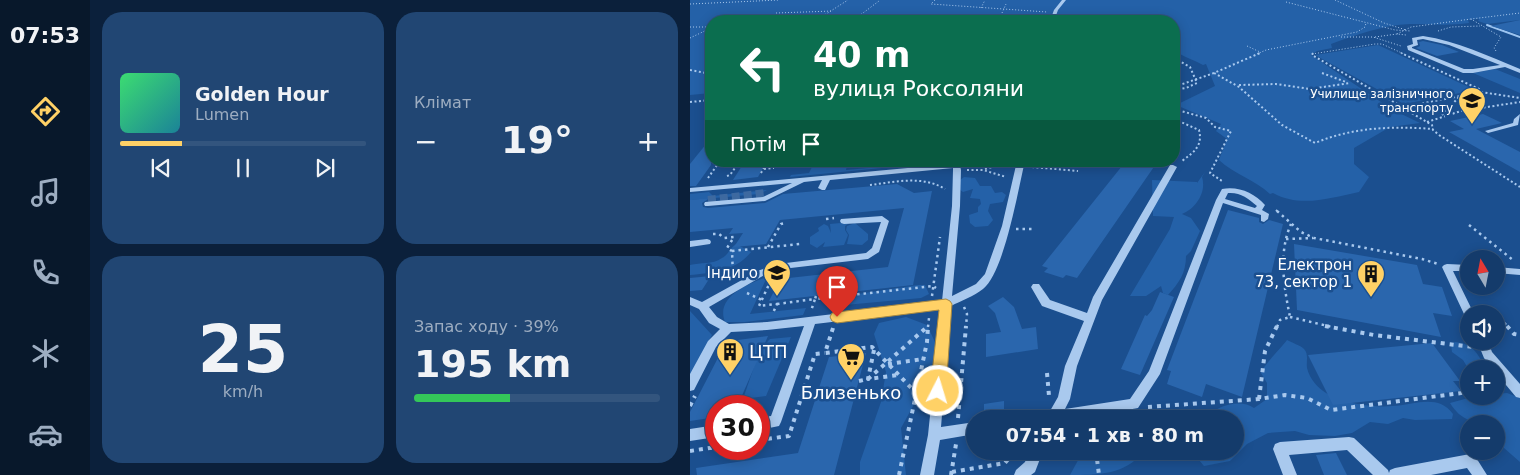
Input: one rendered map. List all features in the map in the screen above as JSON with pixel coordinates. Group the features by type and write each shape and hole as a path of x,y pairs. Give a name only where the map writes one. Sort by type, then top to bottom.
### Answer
{"street":[{"path":"1504,65 1520,71"},
{"path":"1220,200 1265,214 1264,219"},
{"path":"1036,288 1046,303 1088,318"},
{"path":"927,475 934,435 946,299"},
{"path":"934,435 966,430"}],"lane":[{"path":"1055,15 1064,0"},
{"path":"1420,37 1435,38 1504,65 1473,71 1462,71 1409,46 1416,45 1414,39 1420,37"},
{"path":"1488,131 1518,125 1516,120 1520,116"},
{"path":"775,182 783,167"},
{"path":"690,190 910,167"},
{"path":"946,299 956,206 956,167"},
{"path":"690,301 703,306 713,320 728,328 809,323 958,298 979,287 989,276 1004,229 1020,167"},
{"path":"1057,410 1064,399 1071,366 1088,318 1101,292 1173,168"},
{"path":"822,188 827,177"},
{"path":"708,204 765,199 807,179"},
{"path":"766,193 794,180"},
{"path":"1096,410 1134,404 1154,374 1225,191 1230,189 1247,195 1260,207"},
{"path":"703,306 776,267 868,256 876,250 885,221 882,218 840,220"},
{"path":"690,244 708,238"},
{"path":"1460,268 1447,267 1465,305"},
{"path":"1505,271 1519,272"},
{"path":"770,423 775,422 809,323"},
{"path":"694,388 712,344 728,328"},
{"path":"1488,350 1520,393"},
{"path":"690,434 705,432"},
{"path":"1290,475 1280,449 1349,443 1383,475"},
{"path":"1021,475 1030,467 1033,460"},
{"path":"1395,475 1470,462 1480,475"}],"path":[{"path":"690,4 778,0"},
{"path":"826,15 848,0"},
{"path":"935,0 931,4 1056,12"},
{"path":"982,8 986,0"},
{"path":"1286,2 1366,23 1412,32 1384,22 1335,0"},
{"path":"860,15 879,1"},
{"path":"1002,13 1006,4"},
{"path":"776,13 834,11"},
{"path":"1397,34 1411,27 1520,13"},
{"path":"1471,19 1501,38 1494,48 1495,55 1504,65"},
{"path":"1337,37 1356,32 1365,27 1366,23"},
{"path":"1180,86 1260,52 1322,38 1373,37 1397,34 1420,37 1451,27 1482,26"},
{"path":"690,27 705,28"},
{"path":"690,38 705,31"},
{"path":"1373,37 1410,48"},
{"path":"1481,92 1479,89 1382,44 1312,53 1312,55 1403,105 1409,106 1481,92 1520,98"},
{"path":"1247,46 1260,52"},
{"path":"1180,59 1195,71 1197,83 1186,88 1180,88"},
{"path":"690,70 705,73"},
{"path":"1214,73 1229,78 1239,85 1271,117 1301,137 1315,143 1327,137 1376,128 1432,129"},
{"path":"1239,85 1276,84 1310,89 1350,84 1322,73"},
{"path":"1441,116 1459,96"},
{"path":"690,102 705,101"},
{"path":"1427,122 1441,116 1520,102"},
{"path":"1403,105 1404,108 1432,126 1432,129 1520,187"},
{"path":"1180,111 1206,118 1215,127 1231,131 1210,173 1218,176 1230,189"},
{"path":"1180,122 1199,130 1202,138 1200,147 1180,163"},
{"path":"712,179 708,178 716,167"},
{"path":"724,178 730,175 736,167"},
{"path":"963,167 997,173 1016,182"},
{"path":"983,170 997,167"},
{"path":"1044,167 1078,171"},
{"path":"761,174 764,169 775,168"},
{"path":"909,182 942,183"},
{"path":"936,183 946,190"},
{"path":"1260,207 1270,206 1301,232 1314,238"},
{"path":"826,219 840,220"},
{"path":"768,247 781,224 786,223"},
{"path":"1290,317 1285,296 1284,254 1291,224"},
{"path":"1469,225 1510,257 1517,264 1519,272"},
{"path":"932,298 941,229"},
{"path":"1004,229 1034,229"},
{"path":"708,238 719,234 724,238 734,236 727,248 732,251 800,244"},
{"path":"1286,239 1314,238 1422,259 1447,267"},
{"path":"732,251 734,288"},
{"path":"776,267 759,306 933,286"},
{"path":"933,286 946,299"},
{"path":"816,298 809,323 834,326 825,353 872,347 916,393"},
{"path":"958,298 967,314 958,422"},
{"path":"767,326 776,304"},
{"path":"899,475 923,360 930,316"},
{"path":"1259,399 1265,351 1280,320 1290,317 1374,335 1460,343"},
{"path":"1505,324 1514,334 1520,335"},
{"path":"868,380 928,326"},
{"path":"868,380 874,349"},
{"path":"888,363 923,360"},
{"path":"1046,403 1050,398 1047,373"},
{"path":"858,380 898,375"},
{"path":"690,406 694,388"},
{"path":"1134,404 1150,407 1259,399 1285,395 1307,398 1331,410 1460,393"},
{"path":"690,451 705,449"},
{"path":"956,449 951,474 1005,463 1008,460"},
{"path":"1097,460 1099,475"}],"shaded area":[{"path":"690,0 1520,0 1520,20 1487,24 1478,21 1479,19 1468,20 1469,23 1462,24 1390,26 1331,44 1332,48 1317,51 1311,55 1393,110 1420,123 1390,127 1354,148 1354,164 1369,177 1359,192 1326,199 1304,201 1283,198 1273,193 1270,194 1219,160 1227,139 1216,131 1221,124 1180,107 1180,103 1215,86 1206,64 1203,65 1180,54 1180,15 705,15 705,94 690,95"},
{"path":"1378,45 1475,90 1404,104 1315,55"},
{"path":"1495,69 1520,79 1520,93 1473,73"},
{"path":"812,167 847,167 846,170 892,167 790,177 791,175 809,173"},
{"path":"1205,172 1202,177 1203,189 1199,200 1187,212 1182,214 1191,218 1200,231 1191,251 1186,256 1185,268 1179,282 1168,295 1163,293 1161,286 1146,296 1130,296 1170,229 1174,217 1153,216 1152,180 1197,183"},
{"path":"964,177 975,178 980,186 991,186 995,193 1002,192 1006,195 1003,202 990,204 988,211 993,220 988,226 975,227 970,223 969,215 978,212 978,207 981,204 980,199 970,198 973,189 963,192 959,189 959,181"},
{"path":"767,190 759,194 692,200 690,202 690,194 709,192 713,196"},
{"path":"851,222 845,226 848,235 844,245 823,247 825,242 817,248 810,244 810,237 819,231 818,228 824,224 828,226 831,233 830,224"},
{"path":"855,223 868,234 868,240 862,245 847,244 849,235 846,230 847,226"},
{"path":"736,244 751,252 731,267 715,272 690,275 690,265 718,260 726,255"},
{"path":"767,277 750,314 806,308 803,315 745,322 725,322 723,313 729,299 751,283"},
{"path":"925,285 929,294 921,298 834,306 825,305 827,300 838,297"},
{"path":"690,311 712,335 690,376"},
{"path":"906,317 927,325 941,355 901,428 906,475 860,475 860,462 881,402 886,372 874,334 879,323"},
{"path":"791,337 766,395 744,395 756,361 770,339"},
{"path":"1287,340 1304,349 1307,358 1307,368 1314,383 1334,397 1362,405 1375,406 1433,402 1447,408 1453,414 1452,419 1415,420 1403,418 1388,424 1370,422 1352,433 1335,436 1309,435 1295,431 1268,433 1244,447 1244,410 1214,410 1235,404 1248,405 1254,408 1267,399 1267,383 1261,373"},
{"path":"1460,343 1460,350 1474,350 1482,360 1463,360 1452,352 1451,344"},
{"path":"1505,393 1520,398 1520,462 1505,449 1505,415 1460,415 1450,403 1460,400 1460,405 1505,405"},
{"path":"1078,460 1136,460 1110,472 1070,475"},
{"path":"1199,460 1231,460 1230,461 1204,466"}],"building":[{"path":"1520,20 1520,35 1491,26"},
{"path":"1423,41 1442,45 1459,52 1437,56 1416,48 1420,46 1419,42"},
{"name":"Училище залізничного транспорту","path":"1483,114 1502,123 1476,129 1520,152 1520,172 1449,132 1464,129 1450,121"},
{"path":"705,145 705,167 710,167 696,186 690,186 690,164"},
{"path":"741,167 764,167 758,177 733,180"},
{"path":"1121,167 1154,167 1077,278 1066,275 1063,278 1044,272 1048,268 1042,266"},
{"path":"897,184 914,193 932,191 913,285 769,301 780,279 888,267 904,208 780,220 766,244 734,247 743,233 729,234 733,228 690,232 690,200 710,198 702,203 703,207 708,208 765,203 783,194"},
{"path":"1228,210 1259,218 1259,222 1263,224 1269,220 1283,224 1242,397 1206,384 1202,397 1167,384 1171,371 1167,370"},
{"name":"Електрон 73, сектор 1","path":"1294,244 1417,265 1423,284 1442,287 1452,316 1433,313 1441,337 1297,310"},
{"path":"711,276 702,290 690,291 690,278"},
{"path":"1160,292 1174,297 1140,375 1121,369 1145,315 1147,316 1152,310"},
{"path":"1003,297 1014,307 1022,329 1036,327 1038,349 986,357 986,334 1001,332 995,313 988,306"},
{"name":"ЦТП","path":"768,336 742,395 705,395 705,419 690,421 690,412 721,352 734,350 738,340"},
{"path":"1432,343 1460,381 1453,381 1460,391 1333,405 1308,355"},
{"path":"866,353 834,475 697,475 696,468 750,460 770,460 770,457 798,453 829,357"},
{"path":"1004,401 1004,410 984,410 984,404"},
{"path":"1336,453 1347,475 1324,475 1316,455"}],"waterway":[{"path":"1487,25 1520,37"}],"tunnel":[{"path":"708,200 766,193"}],"place":[{"name":"Училище залізничного транспорту","path":"1472,125"},
{"name":"Індиго","path":"777,297"},
{"name":"Електрон 73, сектор 1","path":"1371,298"},
{"name":"ЦТП","path":"730,376"},
{"name":"Близенько","path":"851,381"}],"route":[{"path":"837,317 946,304 938,391"}]}
